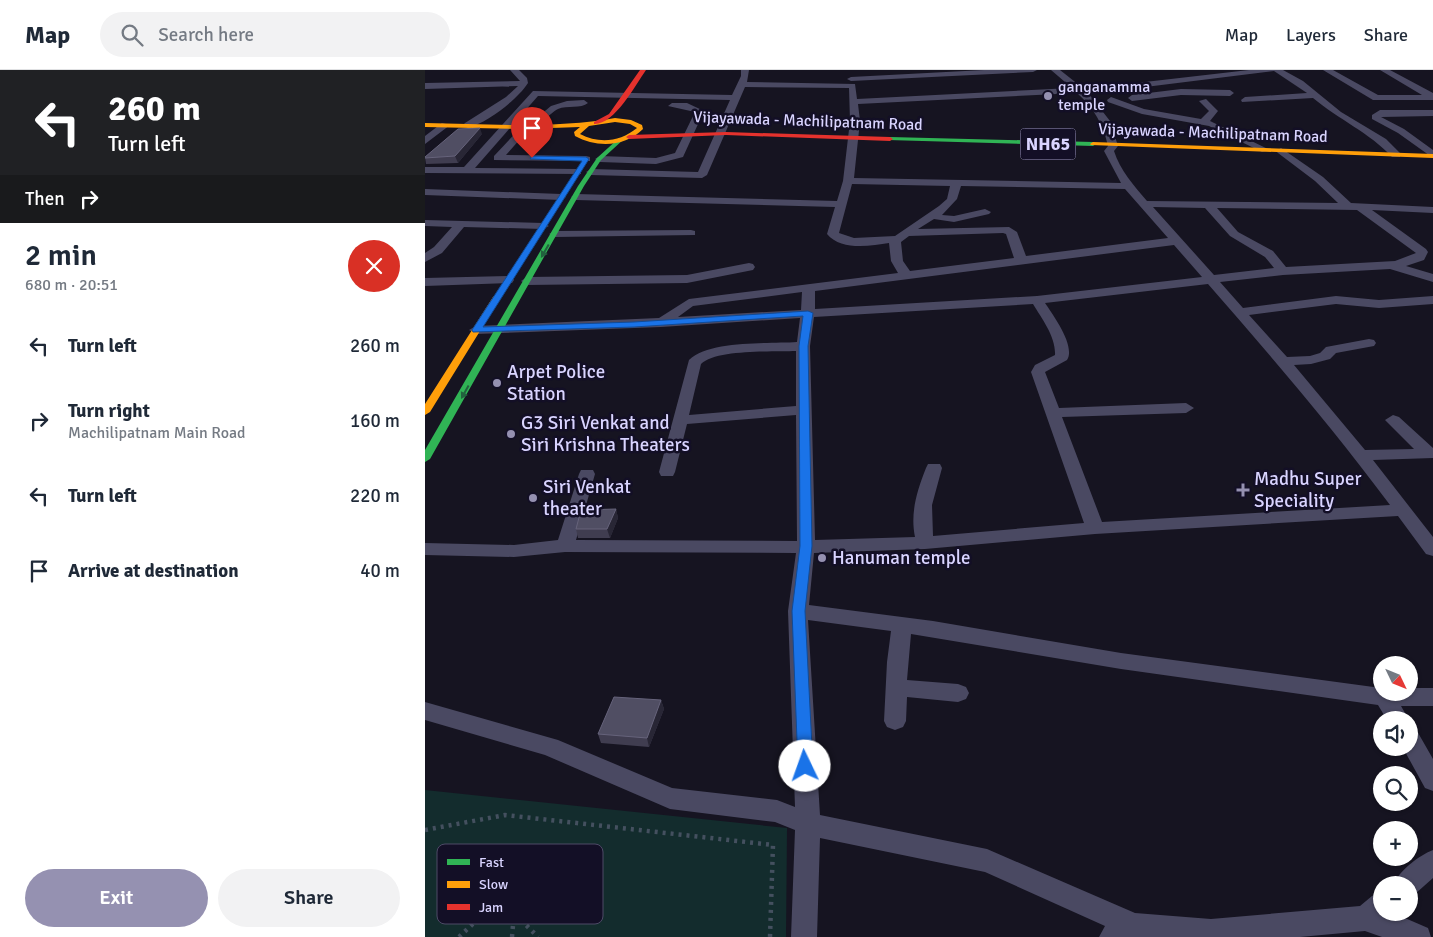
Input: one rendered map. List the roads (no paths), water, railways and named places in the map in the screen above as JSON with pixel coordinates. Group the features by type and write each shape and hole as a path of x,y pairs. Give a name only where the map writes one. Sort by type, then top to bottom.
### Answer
{"main road":[{"path":"425,458 462,398 499,330 591,172 600,159 636,126 623,118 623,114 632,98 643,70"},
{"path":"581,138 581,128 611,115 619,104 632,98 654,70"},
{"name":"NH65","path":"592,124 615,120 636,126"},
{"path":"425,125 536,127 592,124"},
{"name":"Vijayawada - Machilipatnam Road","path":"636,126 663,134"},
{"path":"533,242 593,148 581,138 536,127"},
{"name":"Vijayawada - Machilipatnam Road","path":"625,138 663,134 719,134 1433,156"},
{"name":"NH65","path":"581,138 603,142 625,138"},
{"path":"425,412 430,398 511,276"}],"street":[{"path":"514,70 524,83"},
{"path":"591,172 702,175 742,84 745,70 753,70"},
{"path":"742,84 821,85 852,78 945,72 1033,70"},
{"path":"1055,70 1092,101 1105,116 1111,130 1113,146 1109,151 1111,158 1128,186 1209,280 1283,361 1361,455 1433,550"},
{"path":"853,102 1081,91 1270,70"},
{"path":"1277,70 1338,114 1383,141 1396,155"},
{"path":"1327,70 1376,98 1432,97"},
{"path":"1384,70 1432,97"},
{"path":"819,73 821,85"},
{"path":"1146,74 1157,82"},
{"path":"852,78 855,121 854,138 848,181 833,234 837,239 849,242 902,236 1005,229 1011,232 1021,260"},
{"path":"425,86 524,83"},
{"path":"468,125 509,100 524,83"},
{"path":"1092,101 1181,92 1230,93"},
{"path":"468,169 536,93 632,98 735,98"},
{"path":"1245,100 1314,95"},
{"path":"600,159 655,161 679,155 700,111 687,106 632,98"},
{"path":"1111,100 1142,111 1220,126 1265,150"},
{"path":"1203,101 1214,111 1204,122"},
{"path":"514,158 526,144 548,109 571,103 619,104"},
{"path":"1433,113 1379,113 1375,117 1401,131 1433,156"},
{"path":"425,142 445,125"},
{"path":"486,170 536,127"},
{"path":"476,330 661,323 1037,300 1283,271 1389,265 1420,257 1422,252 1354,206 1281,151"},
{"path":"498,158 586,159"},
{"path":"425,170 468,169 577,172"},
{"path":"848,181 1128,186"},
{"path":"906,275 897,260 895,242 942,211 955,197 956,183"},
{"path":"425,192 561,197"},
{"path":"576,197 841,204"},
{"path":"1145,204 1354,206 1433,210"},
{"path":"1209,206 1234,234 1269,254 1283,271"},
{"path":"931,217 955,219 985,212"},
{"path":"425,223 461,224 547,219"},
{"path":"425,258 439,250 461,224"},
{"path":"555,234 691,233"},
{"path":"661,323 689,303 1176,241"},
{"path":"1389,265 1433,278"},
{"path":"527,281 687,279 749,268"},
{"path":"425,282 511,276"},
{"path":"804,937 808,824 798,611 806,546 803,346 808,313 809,288"},
{"path":"1037,300 1061,343 1063,353 1062,357 1040,368 1038,372 1095,528"},
{"path":"1239,312 1336,300 1379,304 1433,300"},
{"path":"1283,361 1311,360 1325,356 1331,350 1369,343"},
{"path":"667,472 695,363 700,357 718,351 803,346"},
{"path":"1053,413 1186,408"},
{"path":"680,420 805,410"},
{"path":"1393,420 1430,453"},
{"path":"1361,455 1430,453"},
{"path":"925,543 920,521 925,495 934,468"},
{"path":"565,546 587,474"},
{"path":"425,549 514,551 565,546 806,546 925,543 1095,528 1403,510"},
{"path":"798,611 902,625 1121,661 1373,695"},
{"path":"895,721 902,625"},
{"path":"896,688 958,693"},
{"path":"1418,697 1433,697"},
{"path":"425,711 550,747 670,798 777,811 808,824 987,860 1123,931 1214,934 1373,912"},
{"path":"1418,754 1433,781"},
{"path":"1417,876 1433,862"},
{"path":"1389,921 1418,937"}],"place":[{"name":"ganganamma temple","path":"1048,96"},
{"name":"Arpet Police Station","path":"497,383"},
{"name":"G3 Siri Venkat and Siri Krishna Theaters","path":"511,434"},
{"name":"Madhu Super Speciality","path":"1243,490"},
{"name":"Siri Venkat theater","path":"533,498"},
{"name":"Hanuman temple","path":"822,558"}]}
